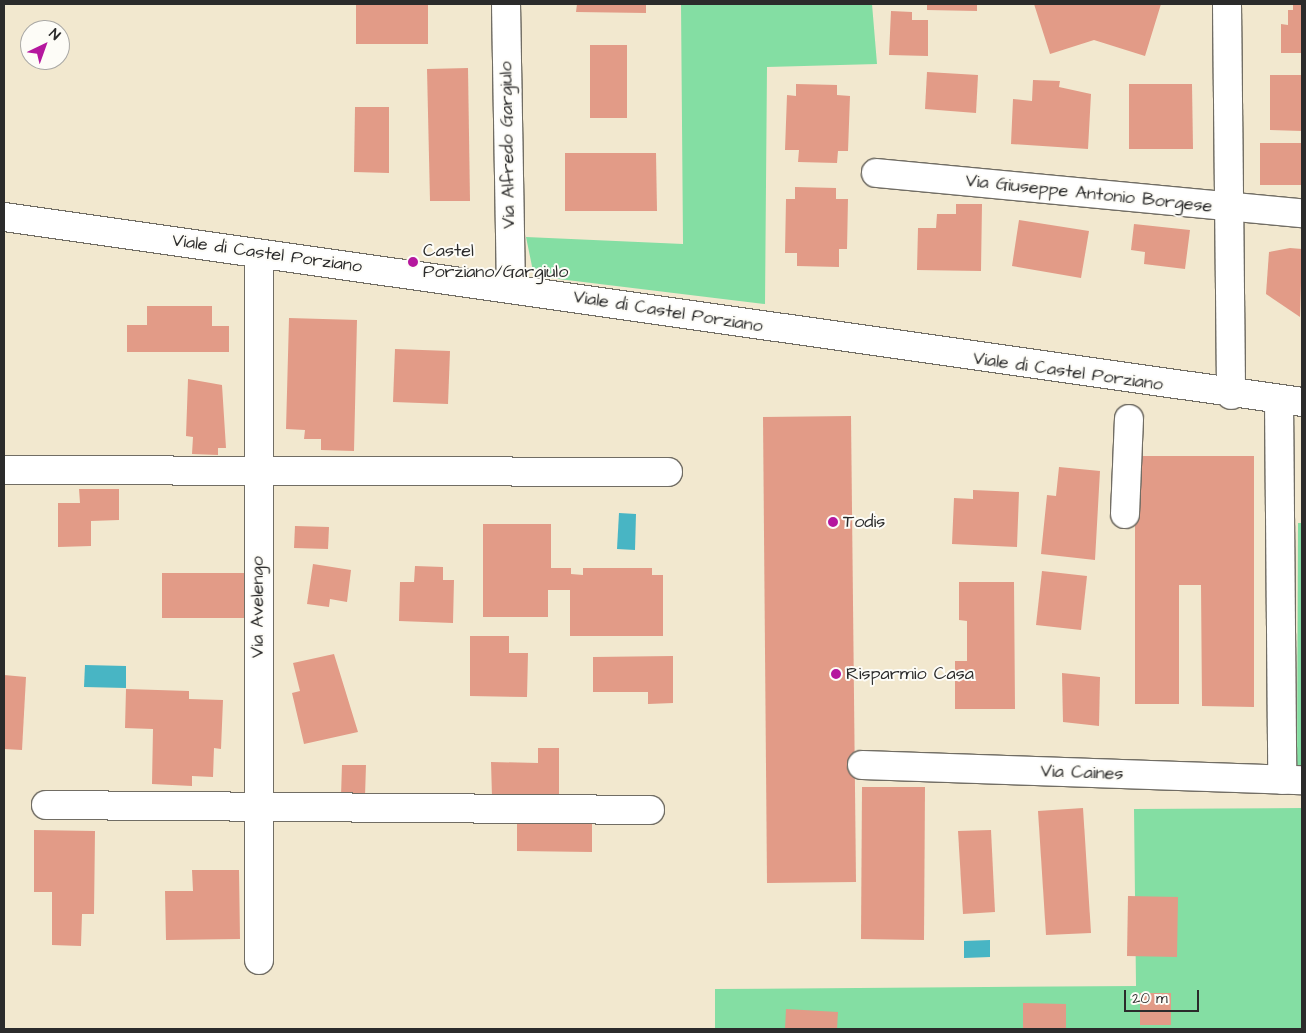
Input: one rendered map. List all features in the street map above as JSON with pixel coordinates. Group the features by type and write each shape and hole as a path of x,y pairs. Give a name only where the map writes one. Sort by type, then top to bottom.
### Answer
{"street":[{"name":"Via Alfredo Gargiulo","path":"506,4 510,287"},
{"path":"1227,4 1227,208 1231,396"},
{"name":"Via Giuseppe Antonio Borgese","path":"876,173 1227,208 1302,213"},
{"name":"Viale di Castel Porziano","path":"4,217 259,254 510,287 1231,396 1290,401"},
{"name":"Via Avelengo","path":"259,254 259,960"},
{"path":"1290,401 1292,780"},
{"path":"1125,514 1128,419"},
{"path":"4,470 258,474 668,472"},
{"name":"Via Caines","path":"862,765 1292,780"},
{"path":"46,804 259,804 650,810"}],"green space":[{"path":"681,4 872,4 877,64 767,67 765,304 534,276 526,237 683,244"},
{"path":"1298,523 1302,523 1302,765 1297,765"},
{"path":"1302,808 1302,1029 715,1029 715,989 1136,986 1134,809"}],"water":[{"path":"619,513 636,514 635,550 617,549"},
{"path":"85,665 126,666 126,688 84,687"},
{"path":"990,940 990,957 964,958 964,941"}],"building":[{"path":"356,4 428,4 428,44 356,44"},
{"path":"577,4 646,4 646,13 576,12"},
{"path":"927,4 977,4 977,11 927,10"},
{"path":"1034,4 1161,4 1145,56 1094,40 1050,54"},
{"path":"1293,4 1302,4 1302,53 1281,53 1281,24 1288,25 1288,10 1293,10"},
{"path":"891,11 912,12 912,20 928,20 928,56 889,55"},
{"path":"590,45 627,45 627,118 590,118"},
{"path":"468,68 470,201 430,201 427,69"},
{"path":"927,72 978,75 976,113 925,109"},
{"path":"1270,75 1302,75 1302,131 1270,130"},
{"path":"1033,80 1060,81 1059,87 1091,94 1088,149 1011,144 1013,99 1032,101"},
{"path":"796,84 837,85 837,95 850,96 848,151 838,151 837,163 798,162 799,150 785,150 787,95 796,96"},
{"path":"1129,84 1192,84 1193,149 1129,149"},
{"path":"355,107 389,107 389,173 354,172"},
{"path":"1260,143 1302,143 1302,185 1260,185"},
{"path":"565,153 656,153 657,211 565,211"},
{"path":"795,187 836,188 836,199 848,199 847,249 839,249 839,267 797,266 797,253 785,253 786,199 795,199"},
{"path":"956,204 982,204 981,271 917,270 918,228 936,228 937,214 956,214"},
{"path":"1019,220 1089,231 1081,278 1012,266"},
{"path":"1134,224 1190,230 1185,269 1144,264 1145,252 1131,250"},
{"path":"1290,248 1302,249 1300,317 1266,294 1269,252"},
{"path":"147,306 212,306 212,326 229,326 229,352 127,352 127,325 147,325"},
{"path":"289,318 357,320 354,451 321,450 321,439 304,439 305,430 286,429"},
{"path":"395,349 450,351 448,404 393,402"},
{"path":"188,379 222,385 226,448 218,448 218,455 192,454 193,437 186,436"},
{"path":"851,416 856,882 767,883 763,417"},
{"path":"1135,456 1254,456 1254,707 1202,706 1201,585 1179,585 1179,704 1135,704"},
{"path":"1059,467 1100,471 1095,560 1041,554 1047,495 1056,496"},
{"path":"79,489 119,489 119,520 91,521 91,546 58,547 58,503 80,503"},
{"path":"973,490 1019,492 1017,547 952,544 954,498 973,499"},
{"path":"483,524 551,524 551,568 571,568 571,574 583,575 583,568 652,568 652,575 663,575 663,636 570,636 570,590 548,590 548,617 483,617"},
{"path":"295,526 329,527 328,549 294,548"},
{"path":"313,564 351,570 347,602 330,599 329,607 307,604"},
{"path":"415,566 443,567 443,580 454,580 453,623 399,621 400,582 414,582"},
{"path":"1042,571 1087,576 1081,630 1036,625"},
{"path":"162,573 247,573 247,618 162,618"},
{"path":"959,582 1014,582 1015,709 955,709 955,661 967,661 967,621 959,620"},
{"path":"470,636 509,636 509,653 528,653 527,697 470,696"},
{"path":"334,654 358,732 304,744 292,693 300,691 293,663"},
{"path":"673,656 673,703 648,704 648,692 593,692 593,657"},
{"path":"1062,673 1100,677 1099,726 1063,722"},
{"path":"4,675 26,677 22,750 4,749"},
{"path":"126,689 189,691 189,699 223,700 221,749 214,748 213,777 192,776 192,786 152,784 153,729 125,728"},
{"path":"538,748 559,748 559,797 492,797 491,762 538,763"},
{"path":"342,765 366,765 365,796 341,796"},
{"path":"862,787 925,787 924,940 861,939"},
{"path":"1083,808 1091,933 1046,935 1038,811"},
{"path":"517,816 592,817 592,852 517,851"},
{"path":"34,830 95,831 94,914 82,914 81,946 52,945 52,892 34,892"},
{"path":"991,830 995,912 963,914 958,831"},
{"path":"192,870 239,870 240,939 166,940 165,891 193,891"},
{"path":"1128,896 1178,897 1177,957 1127,956"},
{"path":"1140,993 1171,993 1171,1025 1140,1025"},
{"path":"1023,1003 1066,1004 1066,1029 1023,1029"},
{"path":"786,1009 838,1012 837,1029 785,1029"}],"place":[{"name":"Castel Porziano/Gargiulo","path":"413,262"},
{"name":"Todis","path":"833,522"},
{"name":"Risparmio Casa","path":"836,674"}]}
